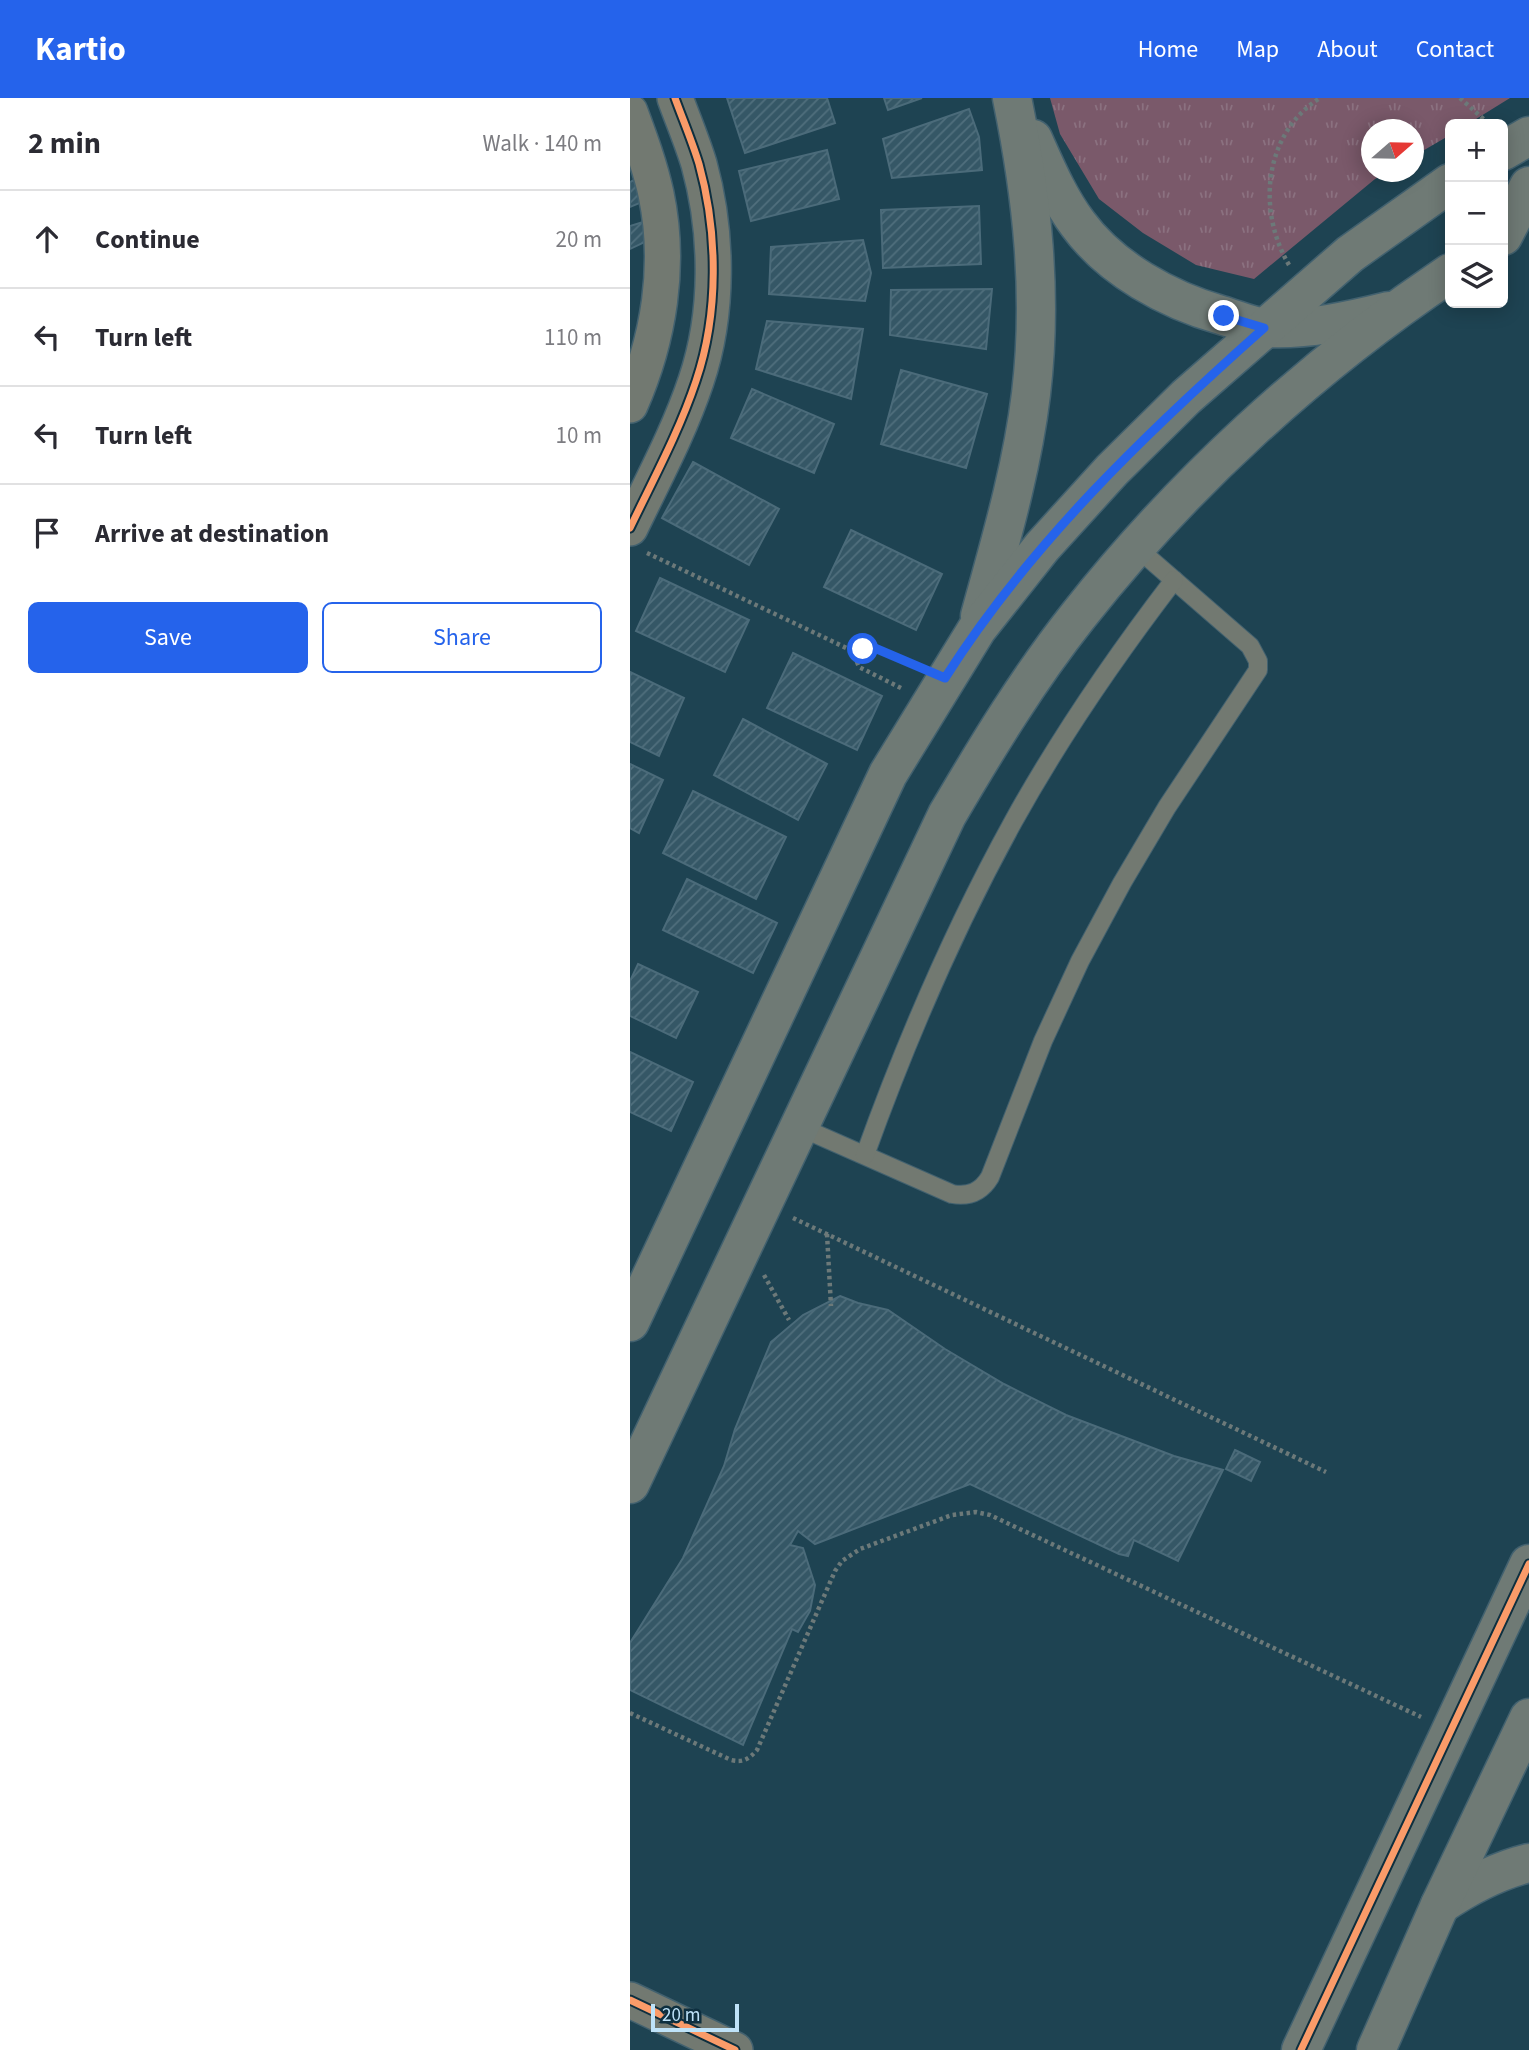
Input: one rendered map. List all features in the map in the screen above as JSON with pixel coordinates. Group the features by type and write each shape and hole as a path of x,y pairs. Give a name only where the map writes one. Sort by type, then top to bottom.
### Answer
{"main road":[{"path":"1014,98 1058,191 1078,225 1106,255 1153,287 1205,310 1264,328 1316,326 1397,309"},
{"path":"977,629 1020,461 1031,394 1036,326 1036,258 1014,98"},
{"path":"1508,148 1529,136"},
{"path":"630,1322 888,774 977,629 1042,547 1112,470 1186,397 1301,294 1360,246 1445,186"},
{"path":"1508,227 1529,186"},
{"path":"1508,234 1529,222"},
{"path":"630,1484 947,816 1030,681 1077,617 1136,547 1237,443 1397,309 1445,276"},
{"path":"1301,2050 1529,1564"},
{"path":"1376,2050 1440,1906 1529,1718"},
{"path":"1440,1906 1467,1887 1496,1872 1529,1863"}],"street":[{"path":"636,539 697,379 711,308 711,235 706,200 699,164 675,98"},
{"path":"630,112 657,195 663,262 655,329 647,362 630,405"},
{"path":"630,2000 735,2050"}],"lane":[{"path":"800,1126 952,1194 961,1196 978,1191 990,1177 1043,1041 1110,905 1167,807 1258,670 1258,661 1250,646 1136,547"},
{"path":"865,1155 929,990 969,905 1013,822 1061,740 1112,662 1174,580"}],"path":[{"path":"1301,294 1279,249 1272,227 1268,205 1269,182 1283,139 1312,100 1320,98"},
{"path":"1460,98 1483,119"},
{"path":"636,539 861,655"},
{"path":"870,646 938,690 859,667 857,662 865,647 870,646"},
{"path":"763,1204 1326,1472"},
{"path":"827,1234 831,1306"},
{"path":"746,1241 789,1320"},
{"path":"630,1713 732,1760 744,1761 751,1757 757,1750 835,1571 842,1561 860,1549 952,1515 976,1512 990,1515 1451,1731"}],"green space":[{"path":"1050,98 1510,98 1476,119 1445,119 1445,138 1424,150 1424,119 1361,119 1361,182 1371,182 1254,279 1196,265 1143,233 1099,199 1060,134"}],"building":[{"path":"727,98 827,98 835,123 745,153"},
{"path":"884,98 922,98 888,110"},
{"path":"969,109 979,137 982,170 892,178 883,139"},
{"path":"827,150 839,199 751,221 739,171"},
{"path":"634,180 642,202 630,207 630,182"},
{"path":"979,206 981,264 883,268 881,210"},
{"path":"643,222 649,240 630,249 630,226"},
{"path":"863,240 871,273 865,301 769,294 771,247"},
{"path":"992,289 986,349 890,335 891,290"},
{"path":"767,321 863,329 851,399 756,369"},
{"path":"901,370 987,394 966,468 881,444"},
{"path":"752,389 834,424 814,473 731,438"},
{"path":"693,462 779,509 749,565 662,518"},
{"path":"851,530 942,574 916,630 824,587"},
{"path":"660,578 749,620 725,672 636,631"},
{"path":"793,653 882,696 857,750 767,708"},
{"path":"630,672 684,698 659,756 630,742"},
{"path":"743,719 827,764 798,820 714,775"},
{"path":"630,764 663,780 639,833 630,828"},
{"path":"693,791 786,837 756,899 663,853"},
{"path":"687,879 777,923 753,973 663,930"},
{"path":"638,964 698,992 676,1038 630,1016 630,981"},
{"path":"630,1052 693,1082 671,1131 630,1112"},
{"path":"840,1296 888,1310 945,1349 1004,1384 1066,1415 1174,1456 1223,1470 1178,1561 1134,1540 1128,1556 1119,1554 970,1484 815,1544 798,1531 790,1545 803,1548 815,1585 810,1611 798,1632 792,1629 743,1745 630,1690 630,1643 683,1558 724,1466 735,1429 771,1342 803,1315"},
{"path":"1235,1450 1260,1462 1251,1481 1226,1469"}],"cycle path":[{"path":"630,528 682,419 696,381 704,355 712,301 710,217 696,155 675,98"},
{"path":"1301,2050 1529,1564"},
{"path":"630,2000 735,2050"}],"route":[{"path":"863,649 870,646 945,678 977,629 1042,547 1112,470 1186,397 1264,328 1224,316"}]}
